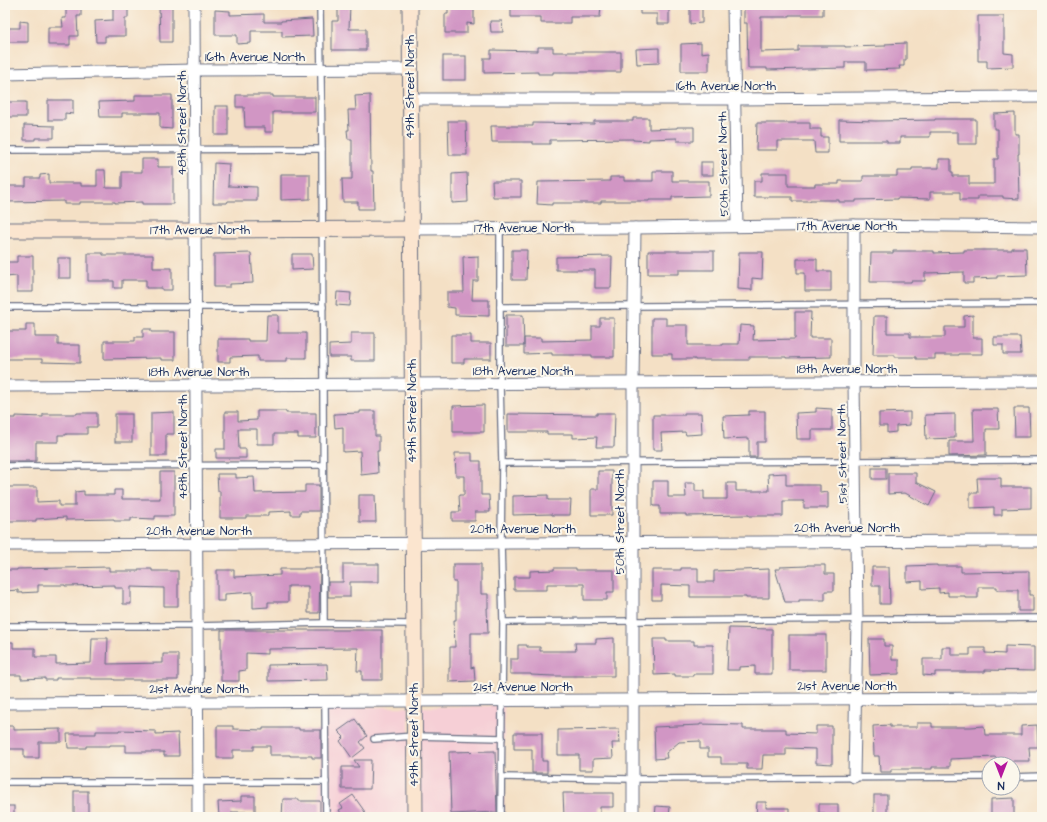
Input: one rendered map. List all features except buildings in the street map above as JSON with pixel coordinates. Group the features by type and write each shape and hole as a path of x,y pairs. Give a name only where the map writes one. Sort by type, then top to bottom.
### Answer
{"main road":[{"name":"49th Street North","path":"410,5 415,817"},
{"name":"17th Avenue North","path":"5,230 411,229"}],"street":[{"name":"48th Street North","path":"194,5 198,817"},
{"name":"50th Street North","path":"733,5 737,226"},
{"name":"16th Avenue North","path":"5,74 195,70 410,69"},
{"name":"16th Avenue North","path":"410,98 734,99 1042,97"},
{"name":"17th Avenue North","path":"411,229 737,226 1042,226"},
{"name":"51st Street North","path":"854,226 854,382 857,541 854,777"},
{"name":"50th Street North","path":"633,817 632,383 635,228"},
{"name":"18th Avenue North","path":"5,386 1042,381"},
{"name":"20th Avenue North","path":"5,545 1042,541"},
{"name":"21st Avenue North","path":"5,703 1042,698"}],"lane":[{"path":"320,5 324,623"},
{"path":"5,150 322,148"},
{"path":"500,228 500,384 502,463 501,543 503,622 502,817"},
{"path":"500,307 1042,303"},
{"path":"5,308 322,307"},
{"path":"502,463 1042,460"},
{"path":"5,466 323,465"},
{"path":"503,622 1042,618"},
{"path":"5,626 197,626 324,623 413,624"},
{"path":"325,701 326,817"},
{"path":"374,739 414,736 502,738"},
{"path":"1021,776 1042,776"},
{"path":"502,777 981,777"},
{"path":"5,782 326,782"}],"shaded area":[{"path":"504,706 504,817 420,817 419,707"},
{"path":"321,707 409,707 409,817 319,817"}]}
